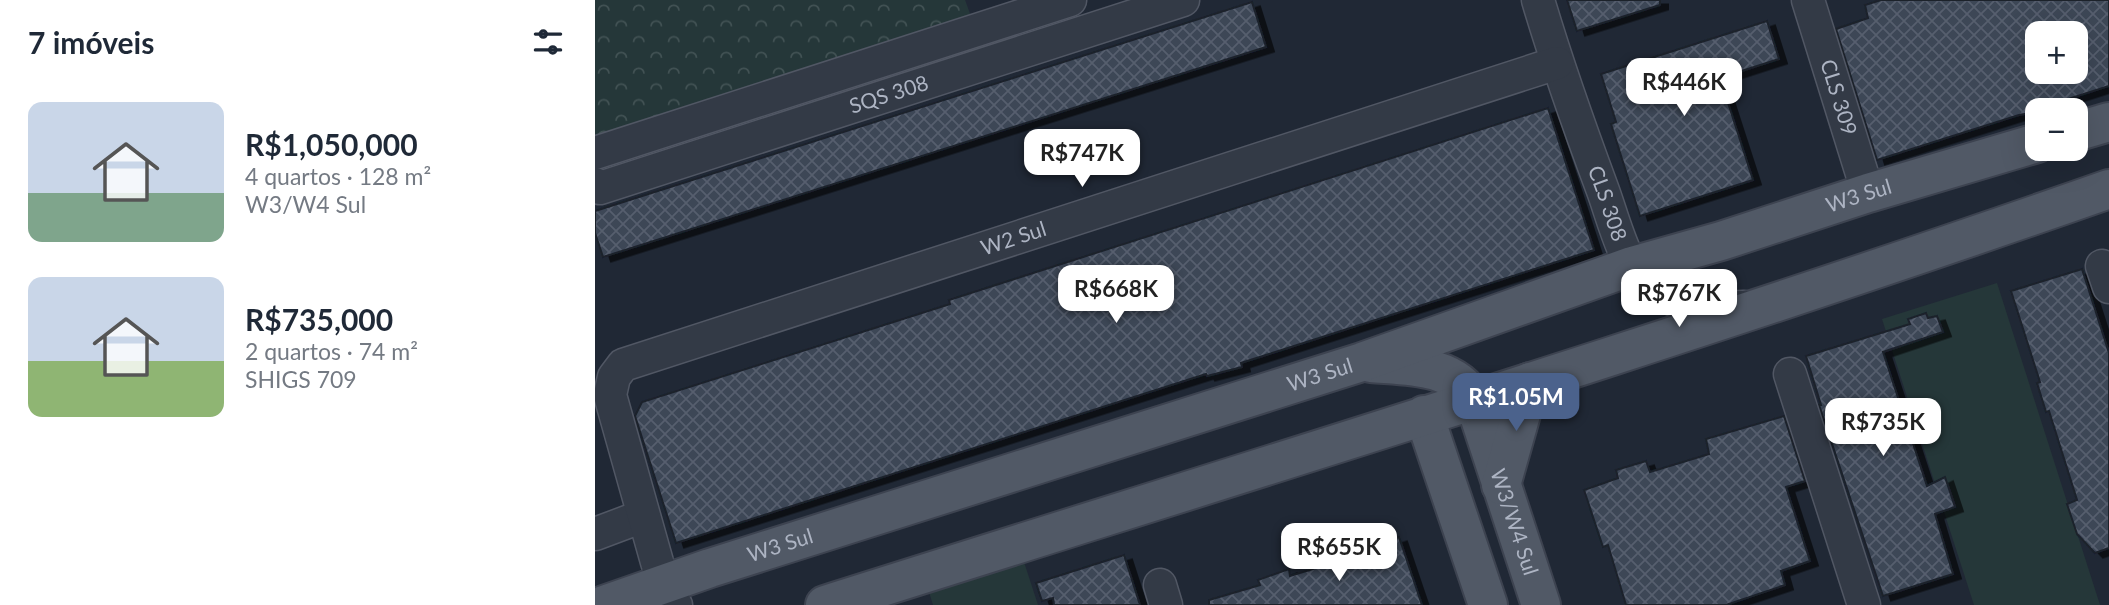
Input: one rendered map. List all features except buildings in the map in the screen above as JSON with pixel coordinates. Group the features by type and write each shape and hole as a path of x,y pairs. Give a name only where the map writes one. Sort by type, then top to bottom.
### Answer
{"main road":[{"path":"2088,128 2109,122"},
{"name":"W3 Sul","path":"604,605 670,595 1362,362 1632,266 2025,147"},
{"path":"825,605 1766,306 2109,189"},
{"path":"1362,362 1410,366 1441,373 1460,383 1474,400"},
{"path":"1501,485 1530,382"},
{"name":"W3/W4 Sul","path":"1474,400 1541,605"},
{"path":"1424,415 1488,605"}],"street":[{"name":"SQS 308","path":"595,153 1070,0"},
{"name":"SQS 308","path":"595,184 600,188 1183,0"},
{"name":"CLS 308","path":"1538,0 1557,63 1632,266 1646,284 1678,302 1713,307 1766,306"},
{"name":"CLS 309","path":"1808,0 1868,193"},
{"name":"W2 Sul","path":"670,595 643,516 610,395 614,377 623,365 1557,63"},
{"path":"1790,374 1864,605"},
{"path":"595,534 643,516"}],"green space":[{"path":"595,0 965,0 973,22 595,145"},
{"path":"1997,283 2100,605 1974,605 1882,319"},
{"path":"1024,562 1038,605 933,605 929,592"}]}
